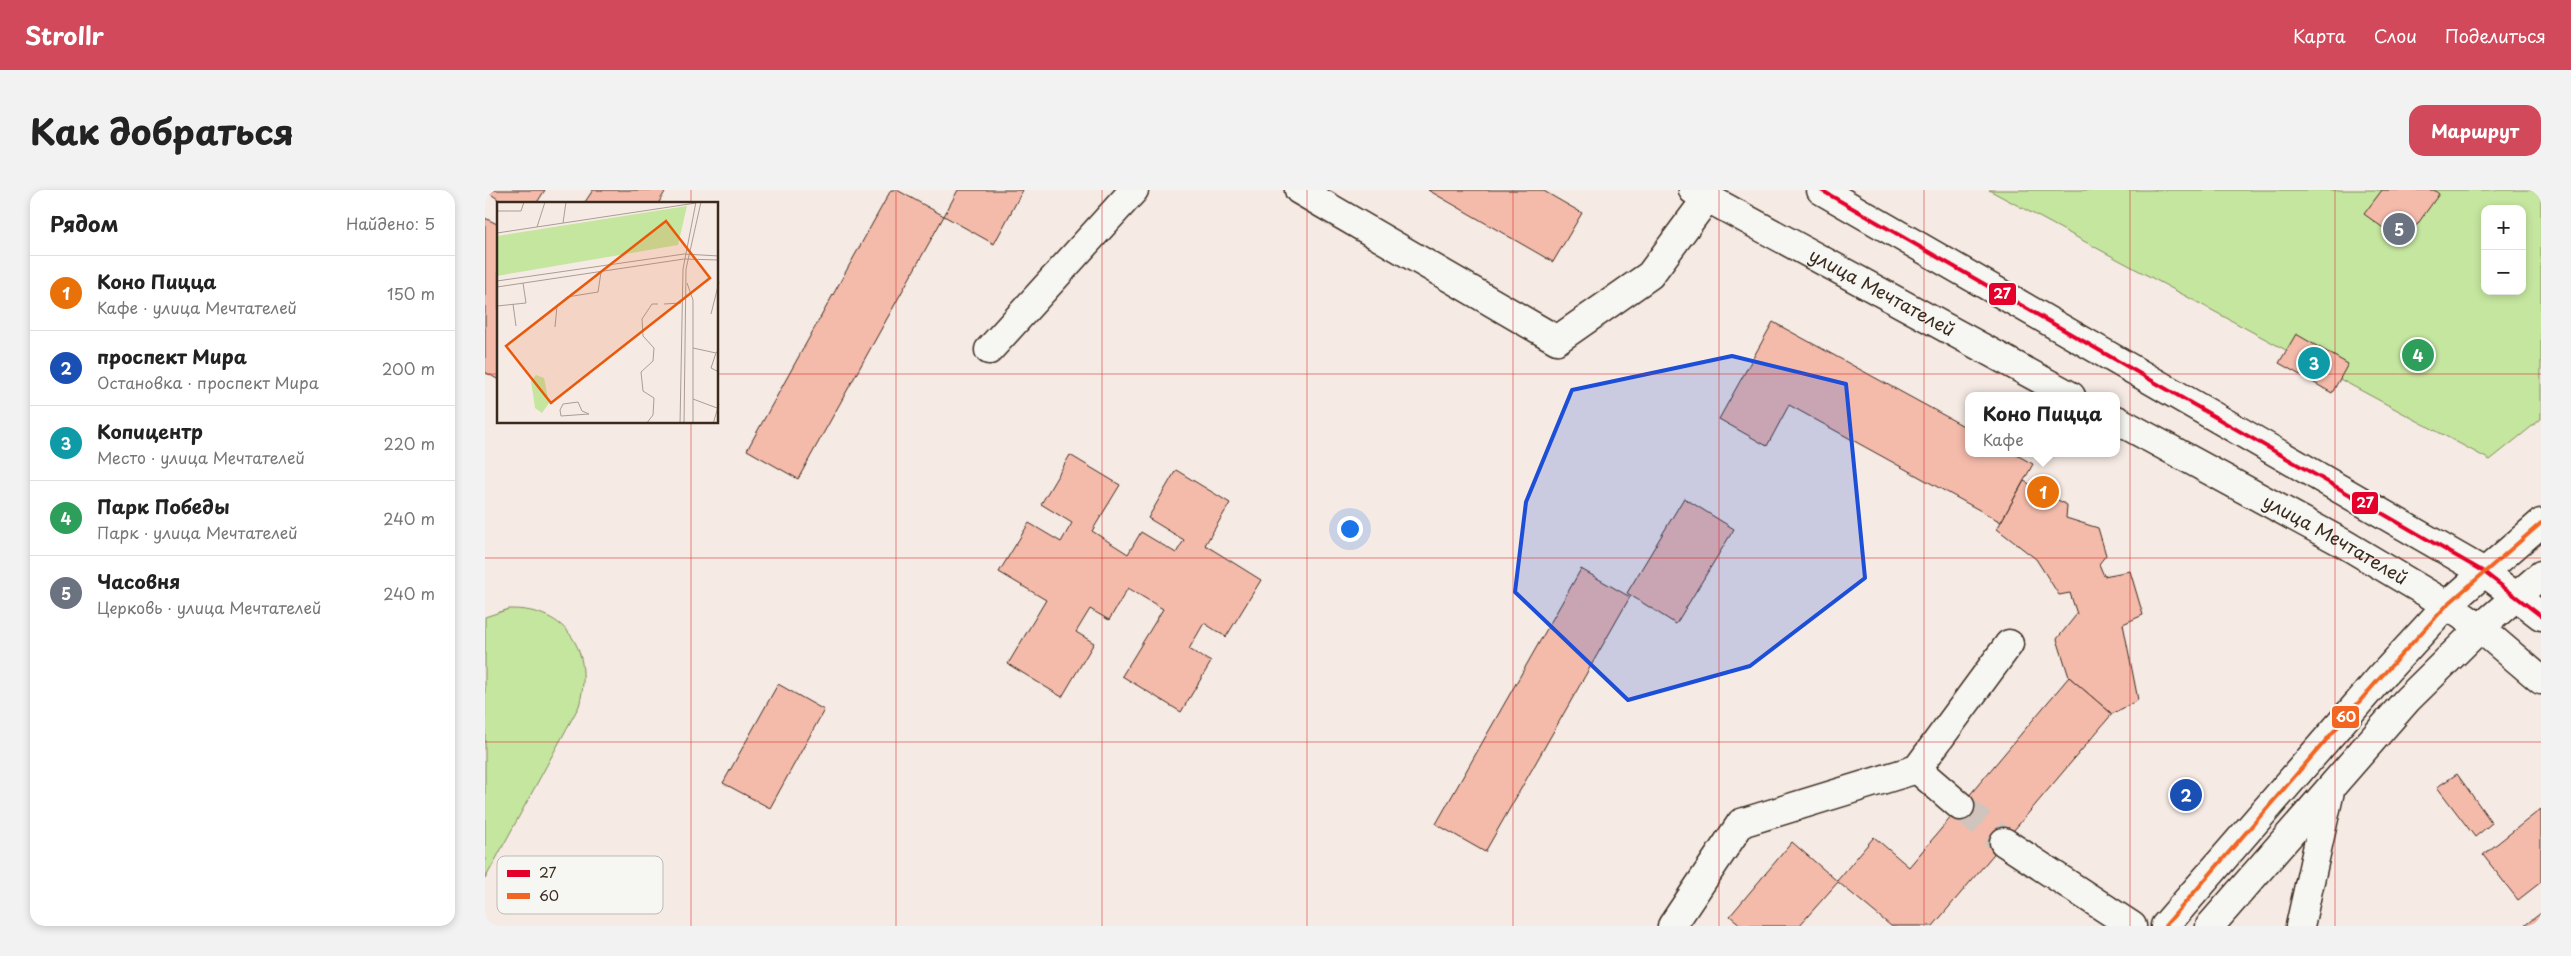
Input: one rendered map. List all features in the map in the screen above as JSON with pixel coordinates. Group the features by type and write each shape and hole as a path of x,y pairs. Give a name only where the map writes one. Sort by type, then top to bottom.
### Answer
{"street":[{"path":"989,350 1134,190"},
{"path":"1299,190 1557,340 1650,275 1700,194"},
{"path":"1821,190 2484,572 2517,595 2541,616"},
{"name":"улица Мечтателей","path":"1700,194 2064,392"},
{"name":"улица Мечтателей","path":"2120,422 2343,543 2447,605 2480,628 2541,680"},
{"path":"2165,926 2379,679 2447,605 2541,523"},
{"path":"2210,926 2407,700 2480,628 2541,575"},
{"path":"1672,926 1741,823 1917,769 2009,644"},
{"path":"1917,769 1960,806"},
{"path":"2300,926 2330,789"},
{"path":"2004,842 2132,926"}],"highlighted area":[{"path":"1732,356 1846,384 1865,578 1750,666 1628,700 1515,592 1526,502 1572,390"}],"green space":[{"path":"1989,190 2541,190 2541,419 2490,460"},
{"path":"509,609 530,611 547,616 561,625 572,637 579,651 583,668 583,686 579,706 485,879 485,617"}],"building":[{"path":"485,190 545,190 537,202 502,202"},
{"path":"593,190 666,190 659,202 585,202"},
{"path":"891,190 897,190 944,216 798,479 747,450"},
{"path":"958,190 1023,190 994,244 944,216"},
{"path":"1428,190 1542,190 1582,213 1553,262"},
{"path":"2382,190 2434,190 2439,194 2404,243 2364,214"},
{"path":"485,218 497,224 497,379 485,372"},
{"path":"1773,322 1965,427 1965,457 2020,457 2033,464 2001,522 1789,405 1767,446 1719,419"},
{"path":"2296,334 2348,364 2332,393 2279,363"},
{"path":"1070,455 1120,485 1092,531 1128,554 1141,532 1176,553 1184,540 1148,518 1176,470 1230,503 1205,545 1261,580 1226,637 1204,623 1189,649 1211,662 1181,712 1122,676 1163,609 1128,588 1109,620 1090,609 1076,632 1094,643 1062,697 1008,664 1046,600 999,572 1029,523 1061,542 1072,523 1041,504"},
{"path":"2024,481 2067,505 2066,518 2098,528 2106,555 2099,564 2104,576 2130,571 2143,615 2123,624 2138,700 2112,714 2069,677 2057,639 2077,614 2070,593 2059,595 2036,559 1997,529"},
{"path":"1684,498 1734,529 1676,624 1627,593"},
{"path":"1581,569 1630,597 1485,852 1436,824"},
{"path":"2069,677 2112,714 1933,926 1891,926 1838,882 1799,926 1742,926 1730,916 1792,842 1837,881 1874,837 1909,867"},
{"path":"778,684 824,710 770,808 723,783"},
{"path":"2457,774 2492,823 2475,837 2437,787"},
{"path":"2541,809 2541,882 2518,900 2483,855"},
{"path":"2541,913 2541,926 2524,926"}],"tunnel":[{"path":"1960,806 2004,842"}],"transit line":[{"name":"27","path":"1821,190 2484,572 2541,616"},
{"name":"60","path":"2165,926 2379,679 2447,605 2541,523"}],"place":[{"name":"Часовня","path":"2399,229"},
{"name":"Парк Победы","path":"2418,355"},
{"name":"Копицентр","path":"2314,363"},
{"name":"Коно Пицца","path":"2043,492"},
{"name":"проспект Мира","path":"2186,795"}]}
